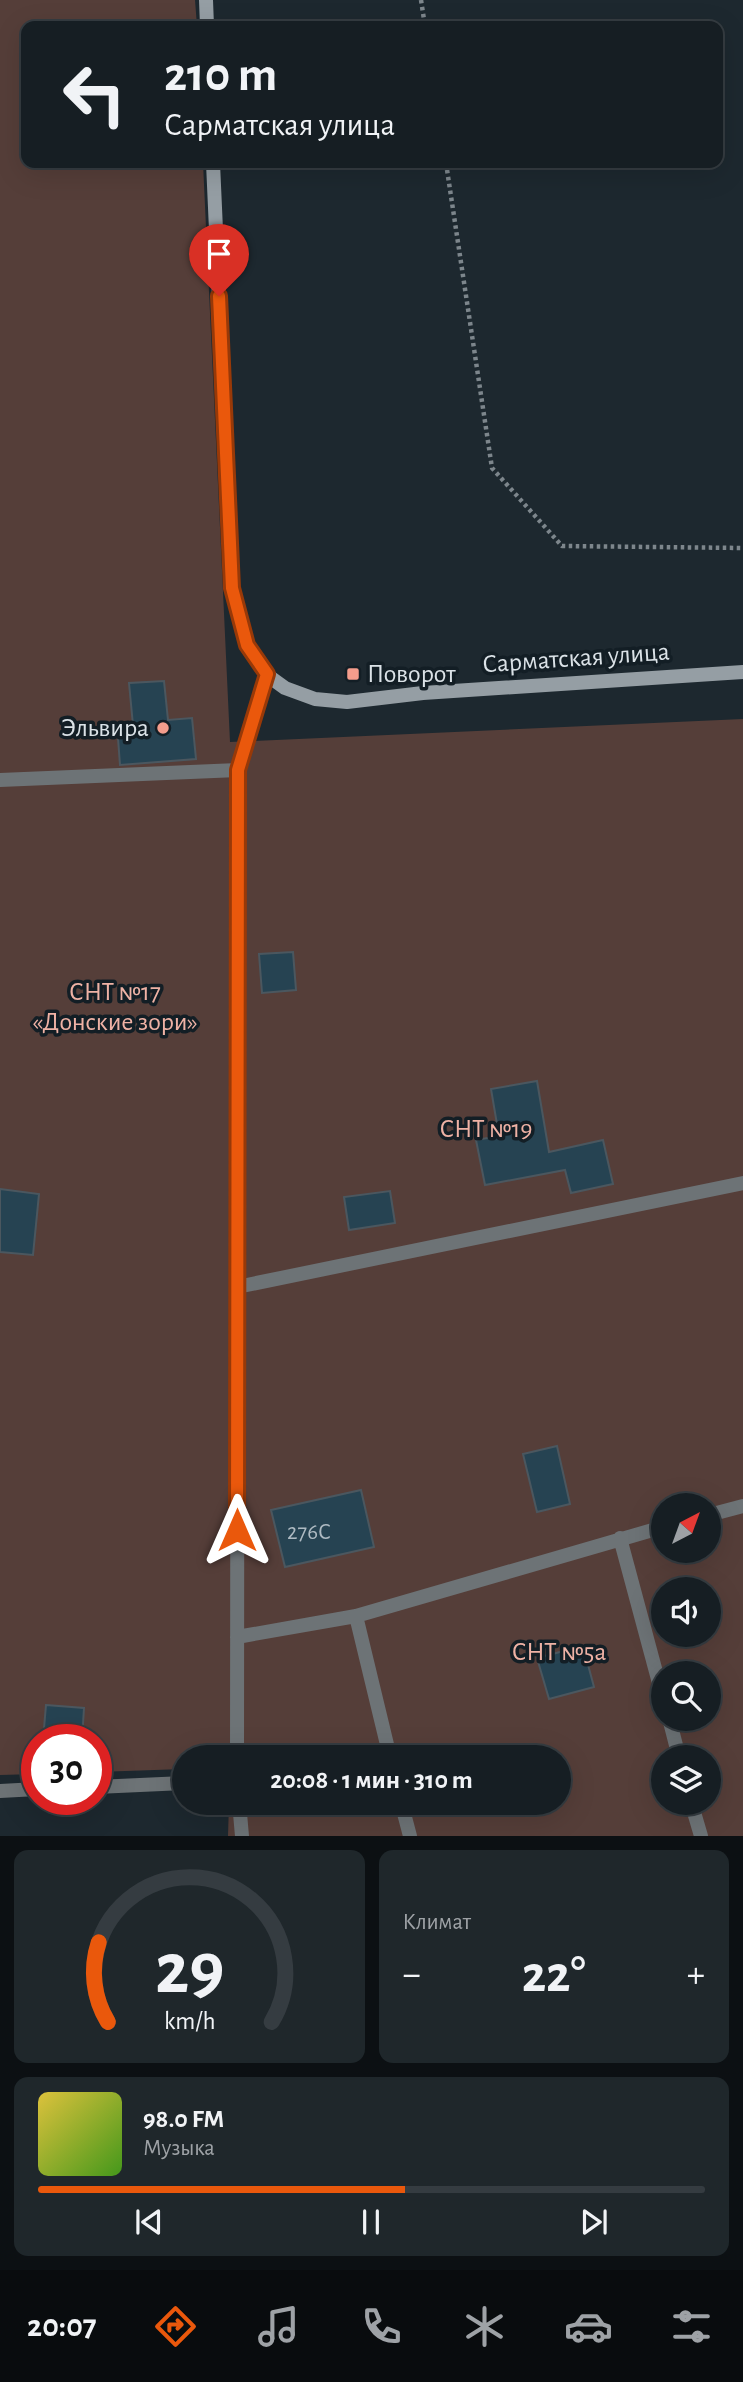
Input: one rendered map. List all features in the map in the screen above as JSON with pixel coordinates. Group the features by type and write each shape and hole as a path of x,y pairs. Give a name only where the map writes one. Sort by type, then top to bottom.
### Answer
{"main road":[{"path":"206,0 207,21"},
{"name":"Сарматская улица","path":"213,168 232,588 247,645 267,674 285,688 315,699 347,702 423,693 743,673"}],"street":[{"path":"237,1745 238,770 267,674"},
{"path":"0,780 238,770"},
{"path":"237,1287 743,1183"},
{"path":"721,1512 743,1506"},
{"path":"237,1637 356,1616 651,1530"},
{"path":"620,1538 653,1661"},
{"path":"356,1616 387,1745"},
{"path":"112,1786 172,1784"},
{"path":"0,1791 21,1790"},
{"path":"240,1815 242,1836"},
{"path":"404,1815 410,1836"},
{"path":"695,1815 701,1836"}],"path":[{"path":"421,0 424,21"},
{"path":"447,168 492,468 562,546 743,548"}],"green space":[{"path":"0,0 195,0 197,21 21,21 21,168 203,168 230,742 743,719 743,1836 228,1836 229,1815 571,1815 571,1745 172,1745 172,1769 112,1771 112,1724 21,1724 21,1774 0,1775"}],"building":[{"name":"Эльвира","path":"164,681 168,720 192,718 196,759 120,765 118,738 134,736 129,683"},
{"path":"293,952 296,990 262,993 259,954"},
{"path":"537,1081 549,1152 603,1140 613,1184 571,1193 565,1170 485,1185 476,1140 499,1136 491,1089"},
{"path":"0,1189 39,1194 33,1255 0,1252"},
{"path":"390,1191 395,1223 349,1230 344,1197"},
{"path":"557,1446 570,1504 537,1512 523,1454"},
{"path":"361,1490 374,1547 285,1567 271,1510"},
{"path":"583,1646 594,1687 549,1699 537,1658"},
{"path":"46,1705 84,1708 83,1724 44,1724"}],"place":[{"name":"Поворот","path":"353,674"},
{"name":"Эльвира","path":"163,728"}],"route":[{"path":"219,296 232,588 247,645 267,674 238,770 237,1530"}],"park label":[{"name":"СНТ №17 «Донские зори»","path":"115,1007"},
{"name":"СНТ №19","path":"486,1129"},
{"name":"СНТ №5а","path":"559,1652"}]}
